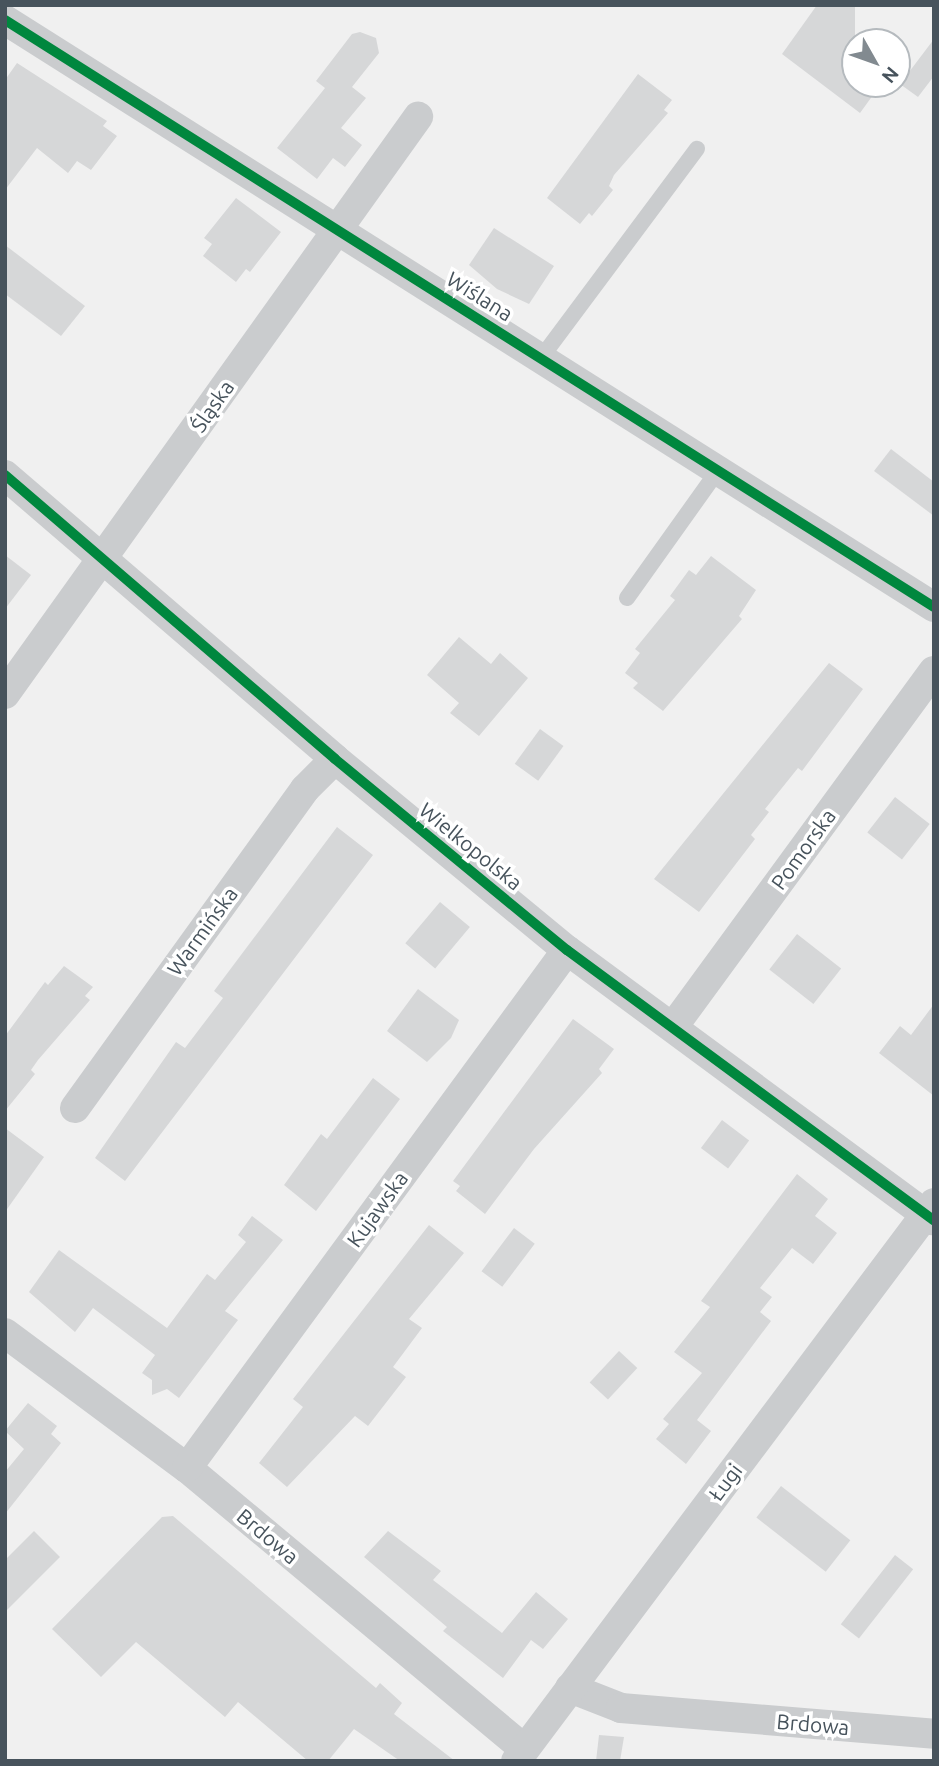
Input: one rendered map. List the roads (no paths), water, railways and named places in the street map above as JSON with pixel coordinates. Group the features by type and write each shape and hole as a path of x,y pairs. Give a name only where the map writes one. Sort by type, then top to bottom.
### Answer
{"street":[{"name":"Wiślana","path":"5,20 934,607"},
{"name":"Śląska","path":"5,694 105,558 418,117"},
{"name":"Wielkopolska","path":"5,475 105,558 335,759 567,950 931,1213"},
{"name":"Pomorska","path":"673,1027 934,671"},
{"name":"Warmińska","path":"75,1108 305,789 335,759"},
{"name":"Kujawska","path":"187,1468 567,950"},
{"name":"Ługi","path":"520,1755 931,1213"},
{"name":"Brdowa","path":"5,1333 187,1468 520,1755"},
{"name":"Brdowa","path":"570,1688 621,1708 934,1734"}],"lane":[{"path":"541,358 697,149"},
{"path":"627,598 719,469"}]}
